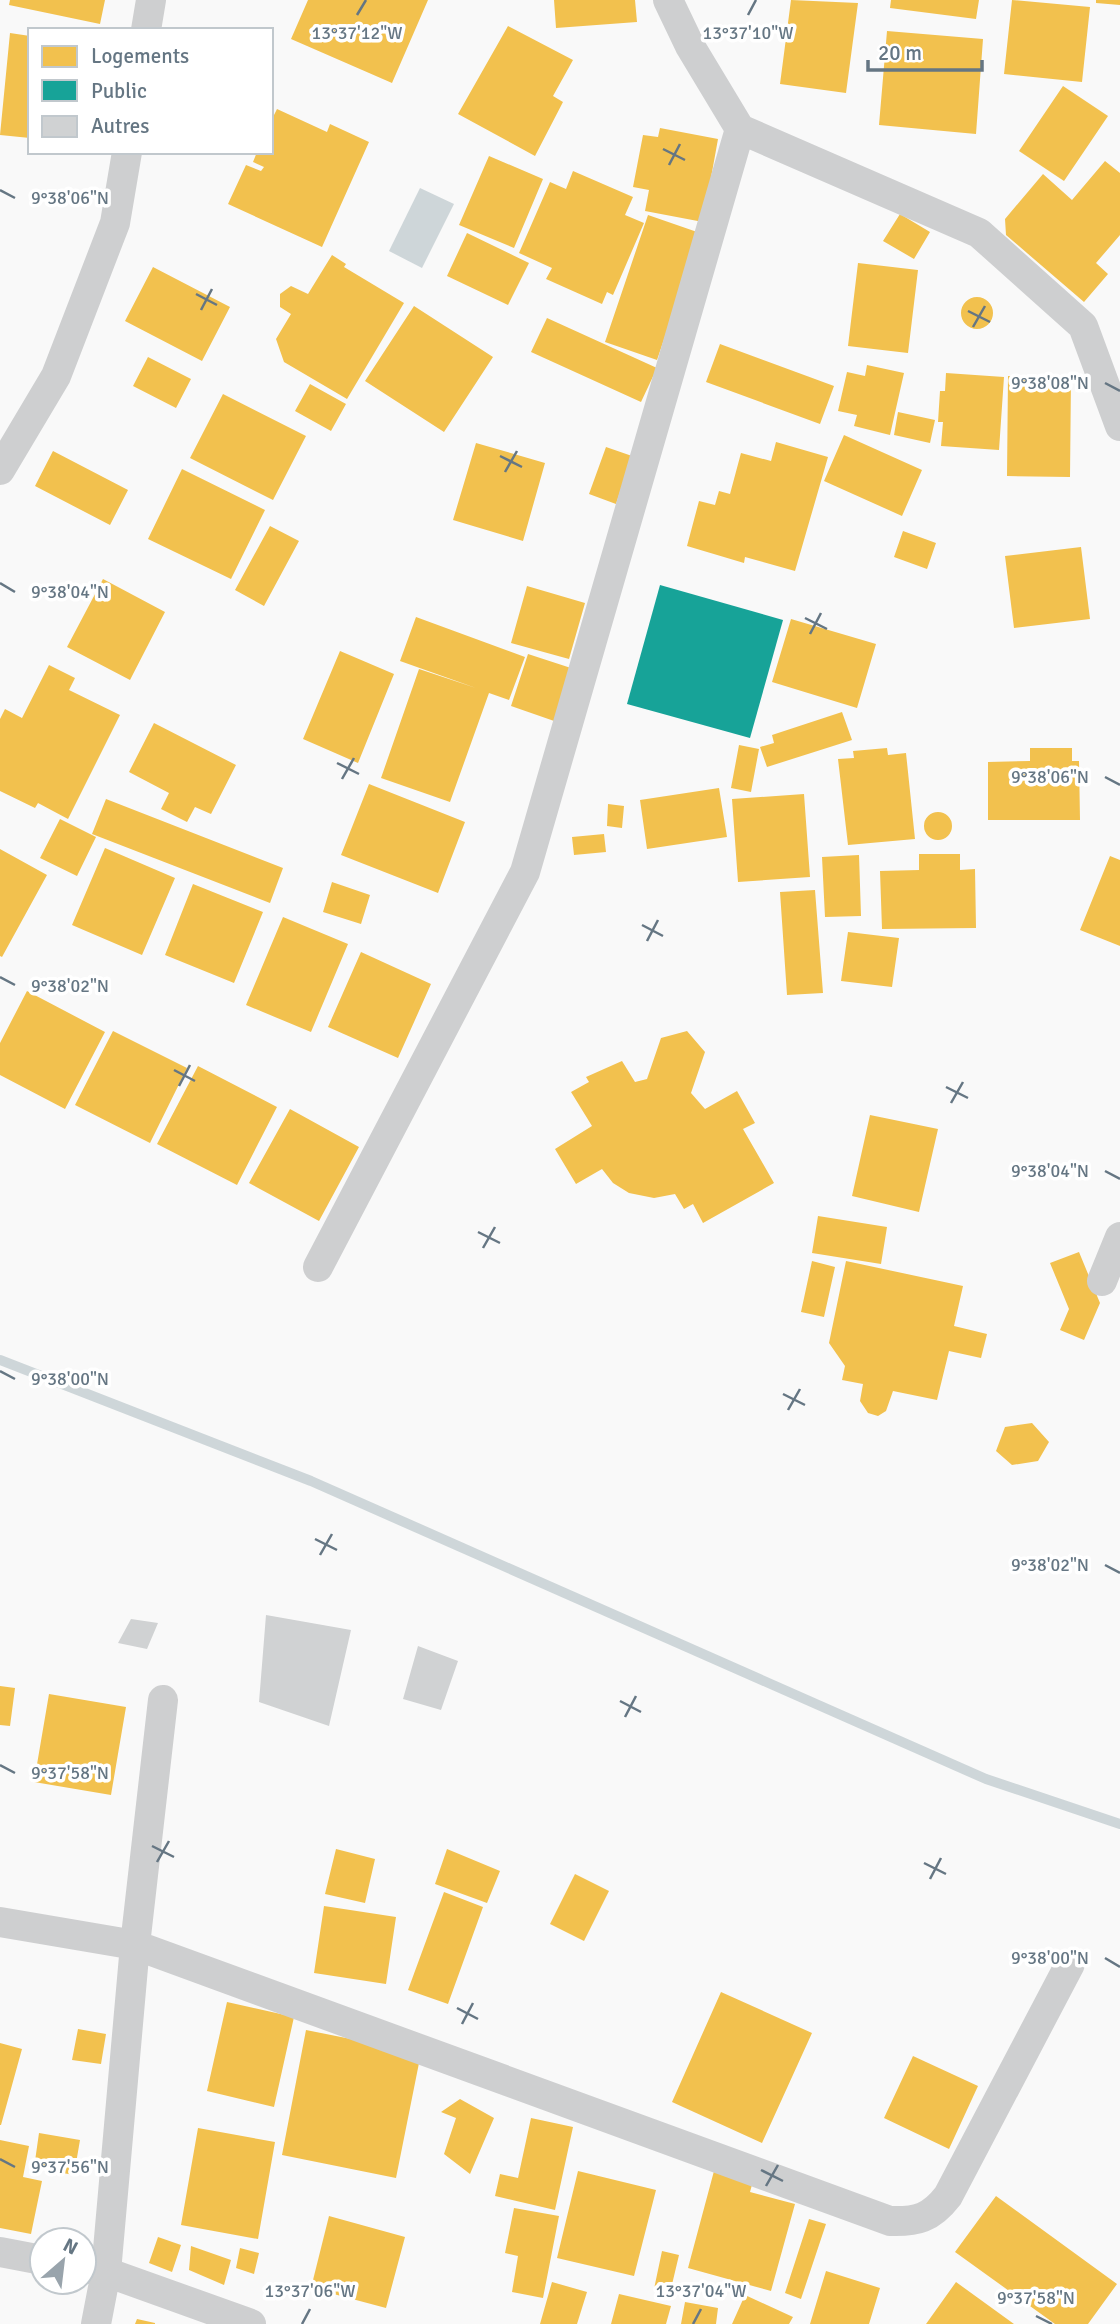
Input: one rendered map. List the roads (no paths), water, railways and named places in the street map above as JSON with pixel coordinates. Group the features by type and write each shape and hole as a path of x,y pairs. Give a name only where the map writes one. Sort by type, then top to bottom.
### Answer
{"street":[{"path":"146,28 151,0"},
{"path":"668,0 690,46 740,129 979,233 1083,327 1120,426"},
{"path":"317,1266 525,872 740,129"},
{"path":"0,470 56,376 115,223 127,154"},
{"path":"1102,1282 1120,1237"},
{"path":"98,2246 163,1700"},
{"path":"0,1922 135,1945 890,2221 915,2222 935,2212 948,2196 1070,1964"},
{"path":"0,2252 28,2257"},
{"path":"98,2271 251,2324"},
{"path":"95,2296 96,2324"}],"waterway":[{"path":"0,1360 311,1481 986,1779 1120,1824"}]}
